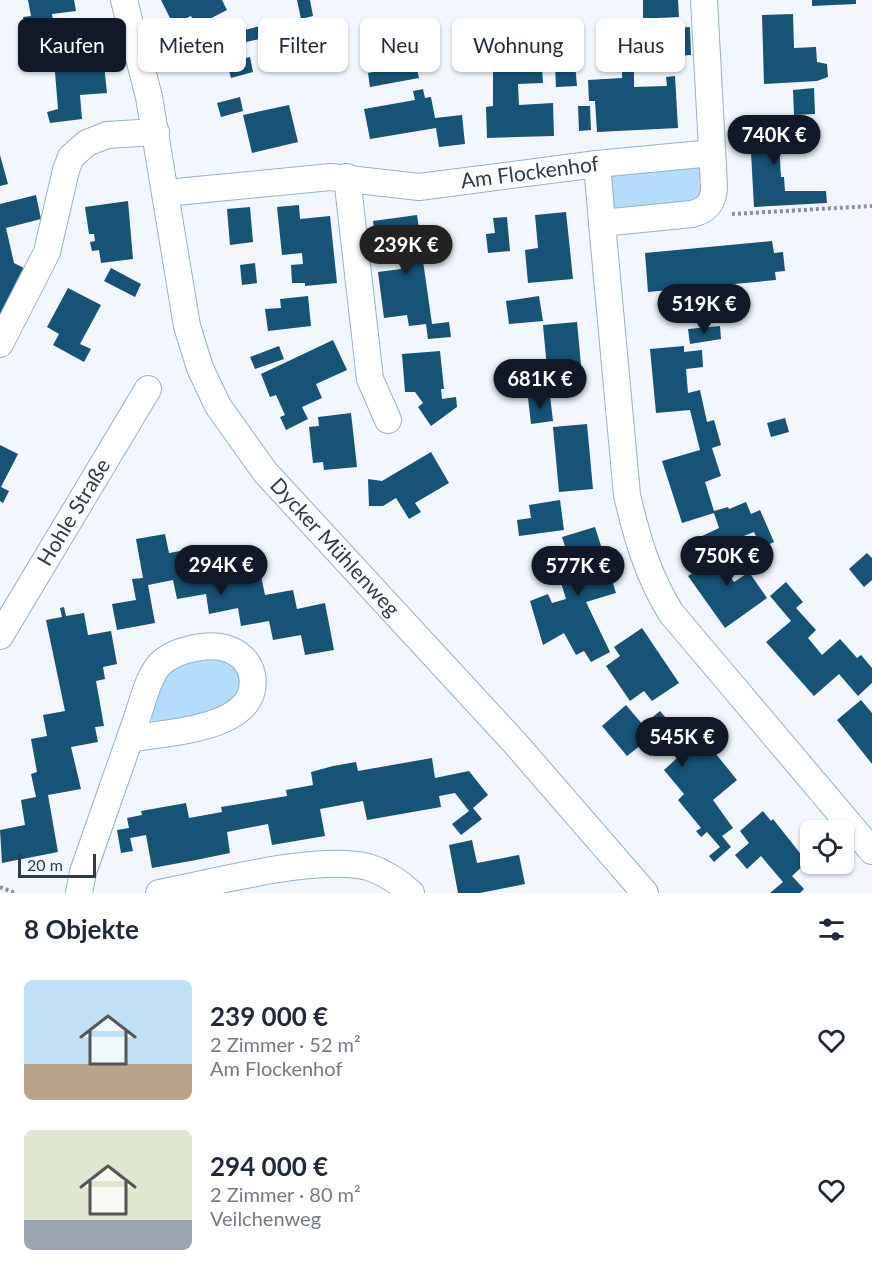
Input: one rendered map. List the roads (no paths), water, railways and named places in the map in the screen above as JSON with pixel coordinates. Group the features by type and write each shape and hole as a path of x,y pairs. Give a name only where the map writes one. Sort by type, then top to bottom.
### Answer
{"street":[{"name":"Dycker Mühlenweg","path":"124,0 141,62 156,132 189,335 209,390 227,422 256,461 515,743 645,893"},
{"path":"602,223 692,214 708,207 714,193 704,0"},
{"path":"0,344 47,252 71,157 87,143 107,135 156,132"},
{"name":"Am Flockenhof","path":"166,193 314,178 347,177 419,187 597,164 712,153"},
{"path":"597,164 627,495 638,540 651,576 683,629 872,851"},
{"path":"347,177 370,379 388,420"},
{"path":"173,356 189,335"},
{"name":"Hohle Straße","path":"0,636 148,389"},
{"path":"79,893 83,872 150,682 161,663 184,652 217,646 236,652 248,665 252,682 249,701 232,717 215,723 130,739"},
{"path":"159,893 299,867 338,863 377,870 411,893"}]}
